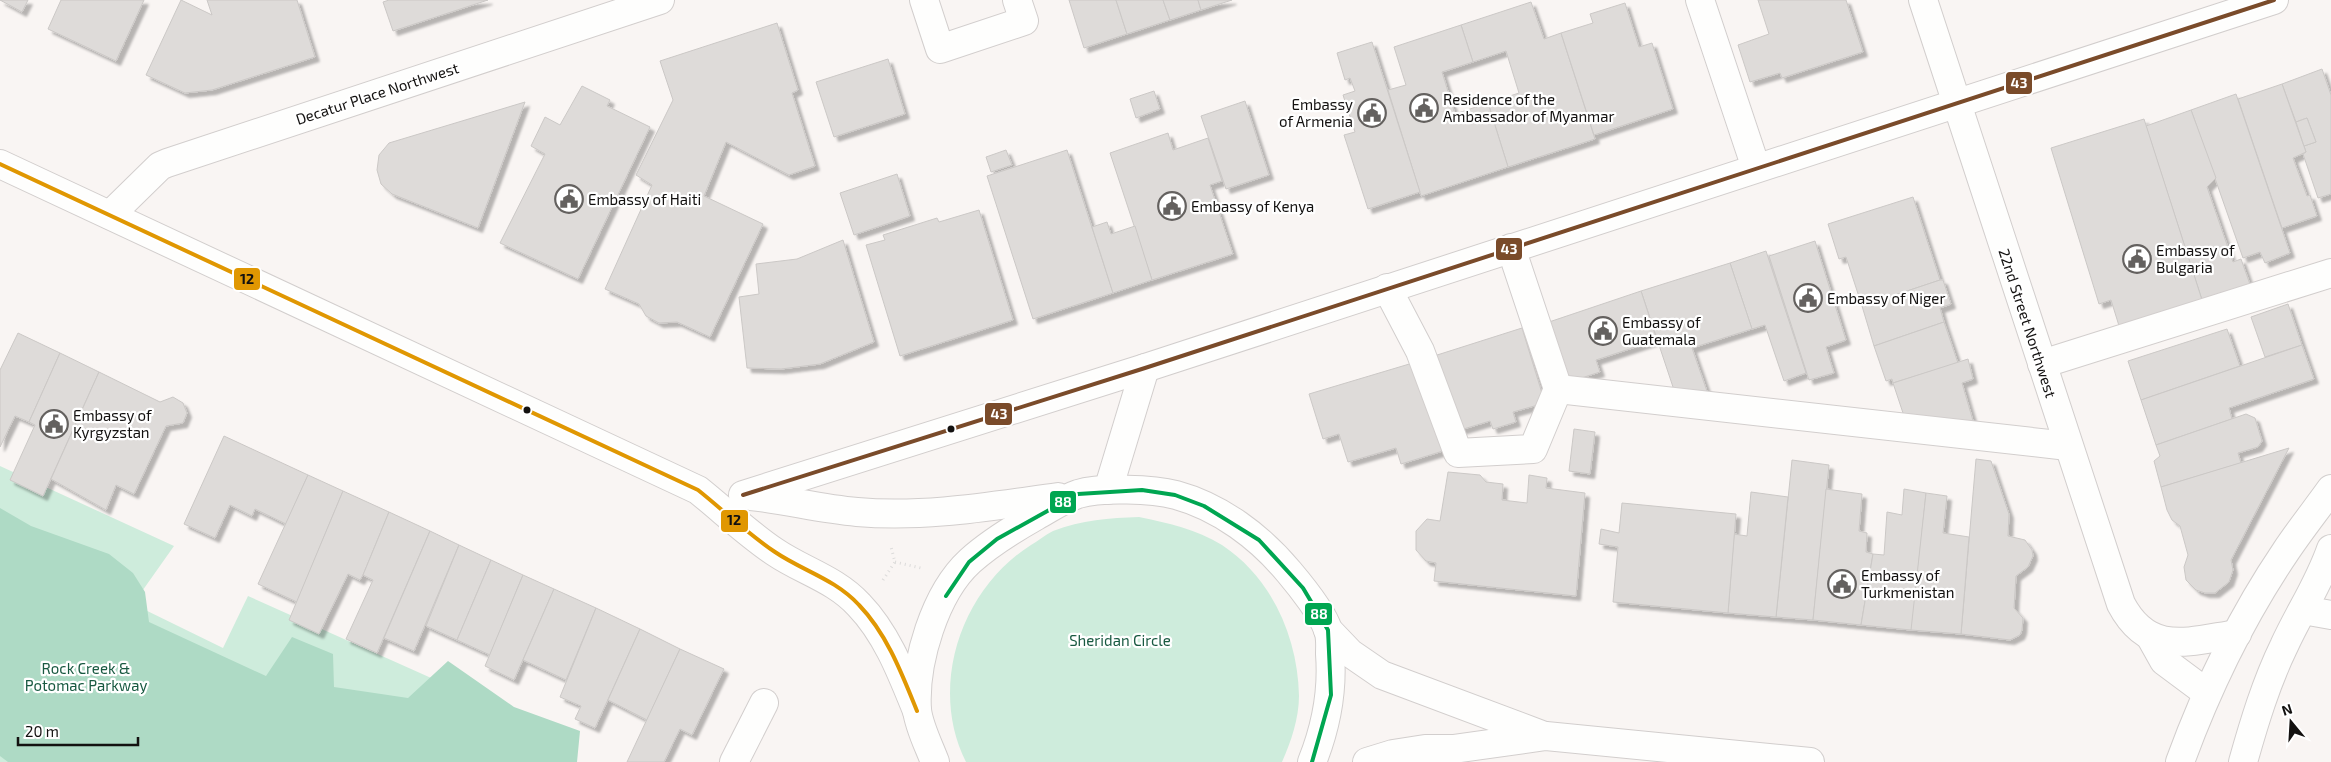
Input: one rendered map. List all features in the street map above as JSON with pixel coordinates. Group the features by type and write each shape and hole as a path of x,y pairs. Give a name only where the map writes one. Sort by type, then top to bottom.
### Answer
{"main road":[{"name":"Decatur Place Northwest","path":"110,216 160,166 167,163 660,0"},
{"path":"924,0 940,49 1024,21 1017,0"},
{"path":"1700,0 1756,168"},
{"name":"22nd Street Northwest","path":"1923,0 2115,591 2127,615 2150,636 2164,661 2207,692"},
{"path":"743,494 1145,368 2274,0"},
{"path":"0,164 698,490 776,553 824,577 859,605 880,632 893,655 917,711 935,762"},
{"path":"1387,288 1420,351 1458,453 1533,448 1558,389 1512,248"},
{"path":"2042,364 2331,273"},
{"path":"1108,490 1145,368"},
{"path":"1558,389 2068,446"},
{"path":"2180,762 2207,692 2237,634 2286,551 2331,489"},
{"path":"698,490 793,501 823,508 888,514 938,513 1108,490 1142,490 1175,495 1204,506 1259,540 1303,588 1328,630 1350,653 1382,675 1546,736"},
{"path":"917,711 918,674 925,643 939,608 954,581 969,562 997,539 1078,494"},
{"path":"2243,762 2269,680 2324,570 2331,549"},
{"path":"2303,610 2331,615"},
{"path":"1312,762 1331,695 1328,630"},
{"name":"22nd Street Northwest","path":"2150,636 2172,643 2237,634"},
{"path":"734,762 764,703"},
{"path":"1367,762 1393,754 1480,746 1546,736 1810,762"}],"path":[{"path":"883,580 895,562 890,544"}],"green space":[{"name":"Rock Creek & Potomac Parkway","path":"0,466 174,546 133,604 223,648 248,596 565,738 546,762 0,762"},
{"name":"Rock Creek & Potomac Parkway","path":"0,508 31,526 109,554 133,573 145,592 149,622 266,676 292,637 333,654 334,687 408,698 448,661 514,707 580,731 577,762 8,762 0,756"},
{"name":"Sheridan Circle","path":"1139,517 1171,524 1212,539 1240,559 1255,574 1268,592 1279,611 1294,653 1299,696 1296,721 1282,762 966,762 955,733 950,703 951,672 958,642 970,613 986,587 1007,564 1053,531 1074,524 1096,520"}],"building":[{"path":"0,0 28,0 22,12"},
{"path":"61,0 144,0 116,61 48,29"},
{"path":"181,0 212,15 207,0 297,0 315,57 212,90 185,93 146,75"},
{"path":"389,0 488,0 393,31 383,2"},
{"path":"1069,0 1116,0 1127,34 1084,48"},
{"path":"1116,0 1163,0 1170,20 1127,34"},
{"path":"1163,0 1198,0 1201,10 1170,20"},
{"path":"1198,0 1232,0 1201,10"},
{"path":"1758,0 1846,0 1863,52 1782,78 1780,73 1750,82 1738,45 1769,34"},
{"path":"1531,2 1544,39 1561,33 1595,139 1508,167 1488,103 1519,93 1506,51 1473,62 1461,25"},
{"path":"1625,3 1639,47 1652,43 1673,109 1594,135 1561,33 1593,23 1590,14"},
{"path":"777,23 798,90 792,93 815,166 789,175 726,142 704,196 763,224 710,337 677,322 659,323 646,316 639,304 605,289 652,185 636,175 673,100 660,61"},
{"name":"Residence of the Ambassador of Myanmar","path":"1461,25 1473,62 1442,72 1455,114 1488,103 1508,167 1421,196 1388,90 1406,85 1394,47"},
{"name":"Embassy of Armenia","path":"1372,42 1420,192 1368,209 1344,135 1355,132 1343,95 1355,91 1350,78 1345,80 1337,53"},
{"path":"888,59 905,114 834,137 816,82"},
{"path":"2322,69 2331,95 2331,194 2318,198 2303,154 2306,152 2304,146 2316,142 2307,118 2296,122 2282,84"},
{"path":"2282,84 2306,152 2293,158 2307,196 2310,195 2317,216 2282,228 2238,99"},
{"name":"Embassy of Haiti","path":"582,86 610,100 607,106 650,127 578,279 500,243 545,154 531,146 545,117 560,125"},
{"path":"1154,91 1160,109 1136,118 1130,99"},
{"path":"2236,94 2290,253 2265,263 2260,252 2243,258 2191,110"},
{"path":"1245,101 1269,175 1226,189 1201,116"},
{"path":"525,102 478,228 392,194 381,184 377,170 379,155 389,143"},
{"path":"2191,110 2216,178 2207,187 2233,262 2241,259 2251,287 2203,303 2146,126"},
{"path":"2307,118 2316,142 2304,146 2296,122"},
{"name":"Embassy of Bulgaria","path":"2144,119 2203,303 2120,329 2111,300 2099,304 2051,148"},
{"name":"Embassy of Kenya","path":"1168,133 1173,150 1208,138 1222,181 1210,185 1233,254 1152,280 1110,153"},
{"path":"1006,150 1012,165 991,172 986,157"},
{"path":"1067,150 1113,293 1033,319 987,176"},
{"path":"897,174 910,216 854,235 840,193"},
{"path":"1913,197 1940,280 1862,306 1846,257 1839,259 1828,224"},
{"path":"979,210 1013,320 900,356 866,245 885,240 883,235 937,218 939,222"},
{"path":"1107,222 1111,234 1135,226 1152,280 1113,293 1092,227"},
{"path":"843,240 874,342 820,364 781,369 747,368 739,297 759,294 756,264 797,259"},
{"name":"Embassy of Niger","path":"1815,241 1846,340 1826,347 1834,373 1809,380 1769,256"},
{"path":"1766,251 1806,373 1784,381 1765,325 1752,329 1730,263"},
{"path":"1730,263 1752,329 1692,348 1708,394 1675,393 1641,291"},
{"path":"1943,280 1951,304 1940,308 1944,322 1874,346 1862,306"},
{"name":"Embassy of Guatemala","path":"1641,291 1657,340 1596,360 1600,372 1569,382 1549,322"},
{"path":"2288,304 2302,345 2265,357 2251,317"},
{"path":"1944,322 1958,363 1893,383 1892,379 1886,381 1874,346"},
{"path":"1522,328 1545,403 1513,412 1516,422 1493,429 1490,421 1457,431 1434,356"},
{"path":"2227,329 2240,366 2141,400 2128,361"},
{"path":"18,333 60,353 29,422 15,416 0,447 0,370"},
{"path":"2302,345 2314,379 2229,408 2232,419 2156,445 2141,400"},
{"name":"Embassy of Kyrgyzstan","path":"60,353 99,372 43,496 10,480 35,425 29,422"},
{"path":"1968,359 1973,379 1962,383 1974,424 1904,416 1893,383"},
{"path":"1416,362 1443,451 1401,464 1396,448 1348,462 1339,434 1323,439 1309,394"},
{"path":"99,372 160,402 173,397 183,403 187,413 183,423 166,426 134,494 116,485 106,510 51,479"},
{"path":"2246,414 2255,418 2262,441 2258,447 2238,453 2241,463 2161,487 2154,461 2160,456 2156,445"},
{"path":"1574,429 1595,432 1590,474 1569,471"},
{"path":"224,436 308,475 286,524 255,509 252,516 230,505 215,538 184,524"},
{"path":"2289,448 2231,560 2233,570 2229,582 2215,593 2205,593 2196,590 2186,580 2184,567 2188,555 2180,526 2172,520 2167,510 2161,487"},
{"path":"1976,459 1991,461 2009,514 2008,536 2025,540 2032,550 2033,556 2028,567 2016,576 2014,608 2023,618 2022,630 2020,635 2010,640 1961,634"},
{"path":"1792,460 1829,465 1813,620 1776,617"},
{"path":"1448,472 1480,475 1486,482 1503,484 1502,500 1527,503 1529,475 1547,478 1546,488 1585,493 1576,596 1434,581 1436,563 1426,561 1416,550 1416,531 1427,519 1440,521"},
{"path":"308,475 343,491 297,602 258,584"},
{"name":"Embassy of Turkmenistan","path":"1826,489 1862,494 1859,531 1867,533 1866,552 1873,554 1861,625 1813,620"},
{"path":"1904,489 1926,493 1912,628 1911,630 1861,625 1873,554 1884,555 1887,512 1902,515"},
{"path":"343,491 389,512 363,575 360,580 348,574 319,634 289,620"},
{"path":"1751,492 1788,497 1776,617 1728,613 1734,534 1747,536"},
{"path":"1926,493 1947,496 1943,533 1969,537 1961,634 1911,630"},
{"path":"1622,503 1736,514 1728,613 1613,602 1618,547 1599,544 1601,529 1619,533"},
{"path":"389,512 430,531 377,653 346,639 373,580 363,575"},
{"path":"430,531 459,545 414,651 384,638"},
{"path":"459,545 491,560 457,640 426,626"},
{"path":"491,560 523,575 490,655 457,640"},
{"path":"523,575 554,589 514,680 485,666"},
{"path":"554,589 596,608 566,680 523,660"},
{"path":"596,608 640,629 595,728 575,719 581,706 560,697"},
{"path":"640,629 680,649 647,720 608,700"},
{"path":"680,649 724,669 692,735 680,729 664,762 627,762"}],"transit line":[{"name":"43","path":"743,495 1145,368 2274,0"},
{"name":"12","path":"0,164 698,490 765,545 786,559 840,588 859,605 869,616 886,642 917,711"},
{"name":"88","path":"946,596 969,562 997,539 1078,494 1142,490 1175,495 1204,506 1259,540 1303,588 1328,630 1331,695 1312,762"}],"place":[{"name":"Residence of the Ambassador of Myanmar","path":"1424,108"},
{"name":"Embassy of Armenia","path":"1372,113"},
{"name":"Embassy of Haiti","path":"569,199"},
{"name":"Embassy of Kenya","path":"1172,206"},
{"name":"Embassy of Bulgaria","path":"2137,259"},
{"name":"Embassy of Niger","path":"1808,298"},
{"name":"Embassy of Guatemala","path":"1603,331"},
{"name":"Embassy of Kyrgyzstan","path":"54,424"},
{"name":"Embassy of Turkmenistan","path":"1842,584"}]}
